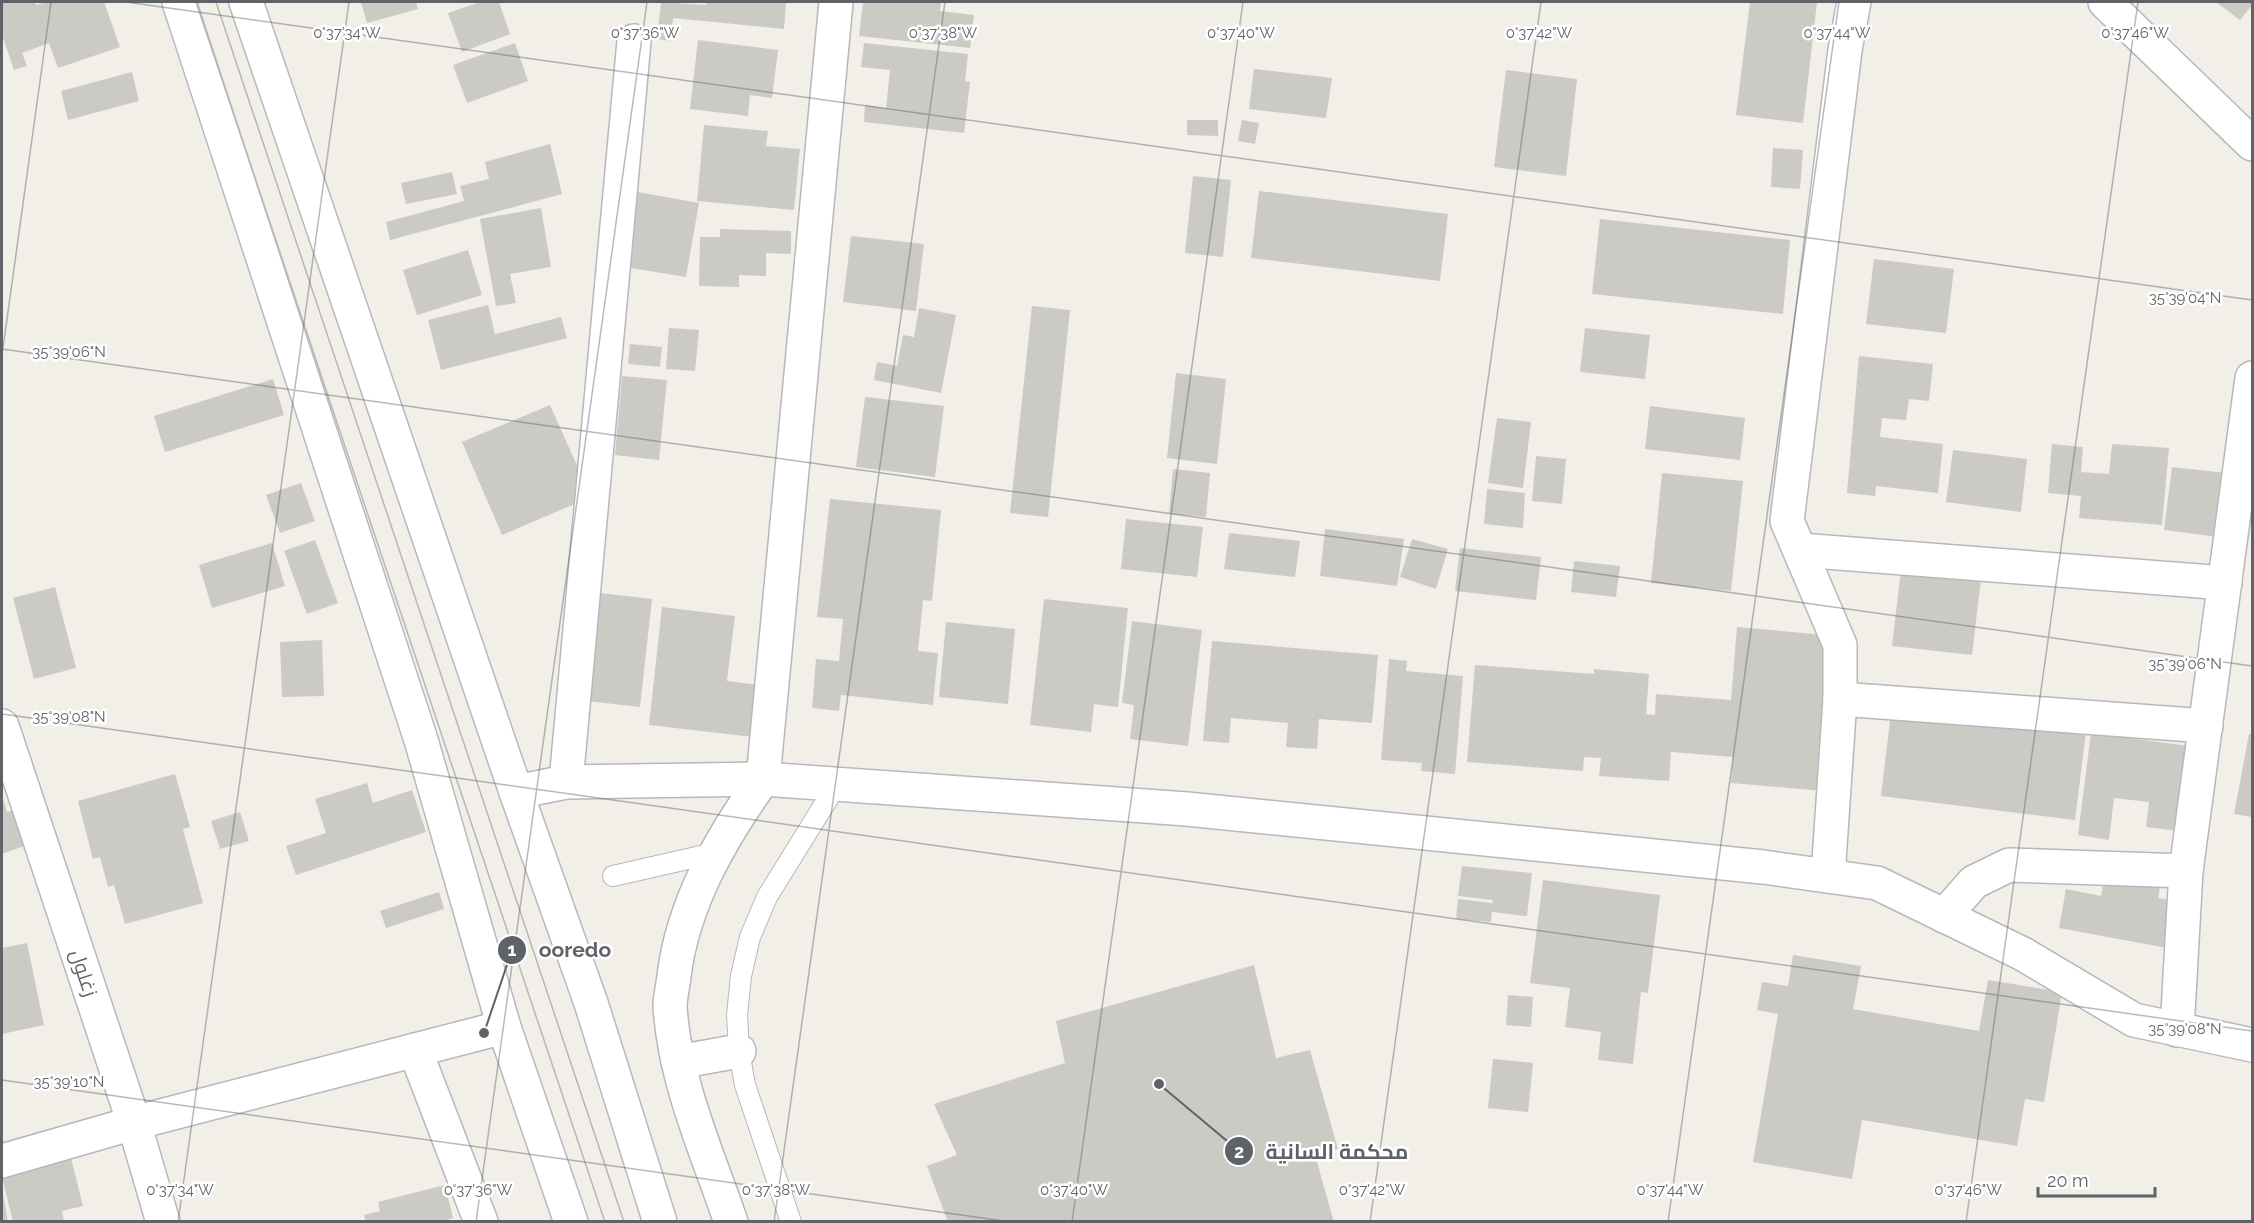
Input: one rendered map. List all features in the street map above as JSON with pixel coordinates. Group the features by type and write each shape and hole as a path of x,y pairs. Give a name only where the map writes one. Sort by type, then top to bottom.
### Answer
{"street":[{"path":"179,2 421,740 504,1028 571,1221"},
{"path":"246,2 516,792 591,1004 660,1221"},
{"path":"731,1221 689,1103 678,1062 670,1005 676,955 692,903 714,853 763,778 836,2"},
{"path":"1828,876 1840,699 1840,645 1787,521 1845,50 1854,2"},
{"path":"2105,2 2253,144"},
{"path":"566,782 634,41"},
{"path":"2177,1030 2186,871 2253,378"},
{"path":"1800,550 2225,583"},
{"path":"1840,699 2205,726"},
{"name":"زغلول","path":"2,726 134,1123 163,1221"},
{"path":"516,792 566,782 763,778 1199,810 1764,867 1877,883 2023,954 2134,1020 2253,1045"},
{"path":"1944,916 1974,882 2009,865 2186,871"},
{"path":"2,1161 134,1123 504,1028"},
{"path":"415,1050 481,1221"},
{"path":"678,1062 739,1051"}],"lane":[{"path":"791,1221 745,1085 739,1051 737,1016 741,976 750,937 767,897 837,784"},
{"path":"613,876 714,853"}],"building":[{"path":"2,2 35,2 36,5 47,2 104,2 120,47 58,68 49,43 22,53 27,66 14,70 2,35"},
{"path":"361,2 416,2 418,9 367,23"},
{"path":"480,2 499,2 510,34 462,52 448,13"},
{"path":"661,2 706,5 706,2 786,2 784,29 673,18 671,41 657,39"},
{"path":"863,2 941,2 940,11 974,15 970,48 859,36"},
{"path":"1750,2 1817,2 1803,123 1736,115"},
{"path":"2216,2 2252,2 2252,5 2240,20"},
{"path":"698,40 778,50 772,98 750,95 748,116 690,109"},
{"path":"515,43 528,81 467,103 453,65"},
{"path":"864,43 968,54 965,81 970,82 964,133 864,122 865,105 886,108 890,70 861,67"},
{"path":"1254,69 1332,78 1326,118 1249,109"},
{"path":"1506,70 1577,79 1566,176 1494,167"},
{"path":"132,72 139,101 68,120 61,91"},
{"path":"1187,120 1218,120 1218,136 1187,135"},
{"path":"1242,120 1259,123 1255,144 1238,141"},
{"path":"704,125 768,131 766,146 800,149 794,210 697,201"},
{"path":"550,144 562,194 390,240 386,222 464,201 460,186 489,179 485,162"},
{"path":"1773,148 1803,150 1800,189 1771,187"},
{"path":"452,172 457,194 406,204 401,183"},
{"path":"1193,176 1231,180 1223,257 1185,253"},
{"path":"1259,191 1448,214 1440,281 1251,258"},
{"path":"638,192 699,203 686,277 625,267"},
{"path":"541,208 551,267 510,274 516,303 496,306 480,219"},
{"path":"1600,219 1790,240 1783,314 1592,294"},
{"path":"720,229 791,231 791,254 766,253 766,276 739,275 739,287 699,286 700,237 720,237"},
{"path":"851,236 924,244 916,311 843,302"},
{"path":"468,250 482,295 417,315 403,270"},
{"path":"1874,259 1954,269 1946,333 1866,324"},
{"path":"488,305 495,334 561,317 567,338 441,370 428,320"},
{"path":"1032,306 1070,310 1048,517 1010,513"},
{"path":"919,308 956,315 941,393 874,380 877,362 897,366 903,335 914,337"},
{"path":"669,328 699,330 695,371 666,369"},
{"path":"1585,328 1650,335 1645,379 1580,372"},
{"path":"630,344 662,347 660,367 628,364"},
{"path":"1859,356 1933,364 1929,401 1909,399 1906,420 1882,418 1880,437 1943,444 1938,493 1876,486 1875,496 1847,493"},
{"path":"1176,373 1226,379 1217,464 1167,458"},
{"path":"622,376 667,380 659,460 615,455"},
{"path":"273,379 284,415 165,452 154,416"},
{"path":"865,397 944,406 935,477 856,467"},
{"path":"550,405 591,497 502,535 462,442"},
{"path":"1650,406 1745,418 1740,460 1645,449"},
{"path":"1497,418 1531,422 1523,488 1488,483"},
{"path":"2052,444 2083,447 2081,472 2109,474 2112,444 2169,448 2162,525 2079,518 2081,496 2048,493"},
{"path":"1953,450 2027,459 2021,512 1946,502"},
{"path":"1536,456 1566,459 1562,504 1532,501"},
{"path":"2172,467 2226,473 2218,537 2164,530"},
{"path":"1173,469 1210,473 1206,517 1169,514"},
{"path":"1662,473 1743,481 1731,591 1651,583"},
{"path":"301,483 315,521 280,533 266,495"},
{"path":"1487,489 1525,493 1523,528 1484,524"},
{"path":"830,499 941,510 932,601 923,600 918,651 938,653 933,705 841,695 839,711 812,708 816,659 839,661 843,619 817,617"},
{"path":"1126,519 1203,527 1197,577 1121,569"},
{"path":"1325,529 1404,539 1397,586 1320,576"},
{"path":"1229,533 1300,541 1295,577 1224,569"},
{"path":"1412,539 1448,549 1436,589 1400,577"},
{"path":"315,540 338,603 307,614 284,551"},
{"path":"272,543 285,586 212,608 199,565"},
{"path":"1460,548 1541,557 1536,600 1455,591"},
{"path":"1574,561 1620,566 1616,597 1571,592"},
{"path":"1902,561 1982,570 1972,655 1892,646"},
{"path":"55,587 76,668 34,679 13,598"},
{"path":"600,593 652,599 640,707 587,701"},
{"path":"1044,599 1128,608 1118,707 1094,704 1091,732 1030,725"},
{"path":"662,607 735,616 727,681 759,685 753,737 649,725"},
{"path":"1132,621 1202,630 1188,746 1130,739 1134,705 1122,703"},
{"path":"946,622 1015,629 1008,704 939,697"},
{"path":"1737,627 1826,635 1823,667 1833,667 1824,791 1731,783 1733,757 1671,752 1669,781 1599,776 1601,758 1584,757 1583,771 1467,762 1475,665 1594,674 1594,669 1649,674 1646,714 1655,715 1656,694 1731,700"},
{"path":"322,640 324,696 282,697 280,642"},
{"path":"1212,641 1378,655 1372,723 1319,719 1317,749 1286,747 1288,723 1231,718 1229,743 1203,741"},
{"path":"1389,659 1407,661 1406,671 1463,676 1455,774 1421,771 1422,763 1381,760"},
{"path":"1892,704 2087,724 2075,820 1881,796"},
{"path":"2091,733 2196,747 2186,832 2146,827 2149,802 2114,798 2109,840 2078,835"},
{"path":"2249,734 2252,735 2252,817 2234,814"},
{"path":"175,774 190,827 183,829 203,903 125,924 114,885 108,887 100,857 93,859 78,801"},
{"path":"367,783 373,803 412,790 426,832 296,875 286,846 326,833 315,799"},
{"path":"2,796 7,812 22,807 35,842 2,854"},
{"path":"240,812 249,841 220,849 211,821"},
{"path":"1462,866 1532,873 1527,916 1492,912 1491,922 1456,919 1458,899 1492,903 1493,900 1458,896"},
{"path":"2106,867 2162,877 2158,898 2187,903 2178,950 2059,928 2066,889 2101,896"},
{"path":"1543,880 1660,895 1648,993 1641,992 1633,1064 1598,1060 1601,1032 1565,1027 1570,988 1530,983"},
{"path":"439,892 444,909 386,928 380,911"},
{"path":"27,943 44,1025 2,1034 2,948"},
{"path":"1793,955 1861,966 1853,1009 1979,1031 1988,980 2062,992 2044,1102 2025,1099 2017,1146 1862,1120 1852,1179 1753,1162 1778,1014 1757,1010 1762,982 1788,986"},
{"path":"1254,965 1276,1058 1310,1050 1338,1149 1315,1155 1334,1222 948,1222 927,1166 957,1155 934,1104 1065,1063 1056,1021"},
{"path":"1508,995 1533,997 1531,1027 1506,1025"},
{"path":"1493,1059 1533,1063 1528,1112 1488,1108"},
{"path":"70,1154 83,1206 62,1211 64,1222 13,1222 2,1177"},
{"path":"445,1185 453,1218 440,1222 366,1222 364,1215 380,1211 378,1202"},
{"path":"3,1194 8,1222 2,1222"}],"tram line":[{"path":"196,2 605,1222"},
{"path":"216,2 624,1222"}],"place":[{"name":"ooredo","path":"484,1033"},
{"name":"محكمة السانية","path":"1159,1084"}]}
